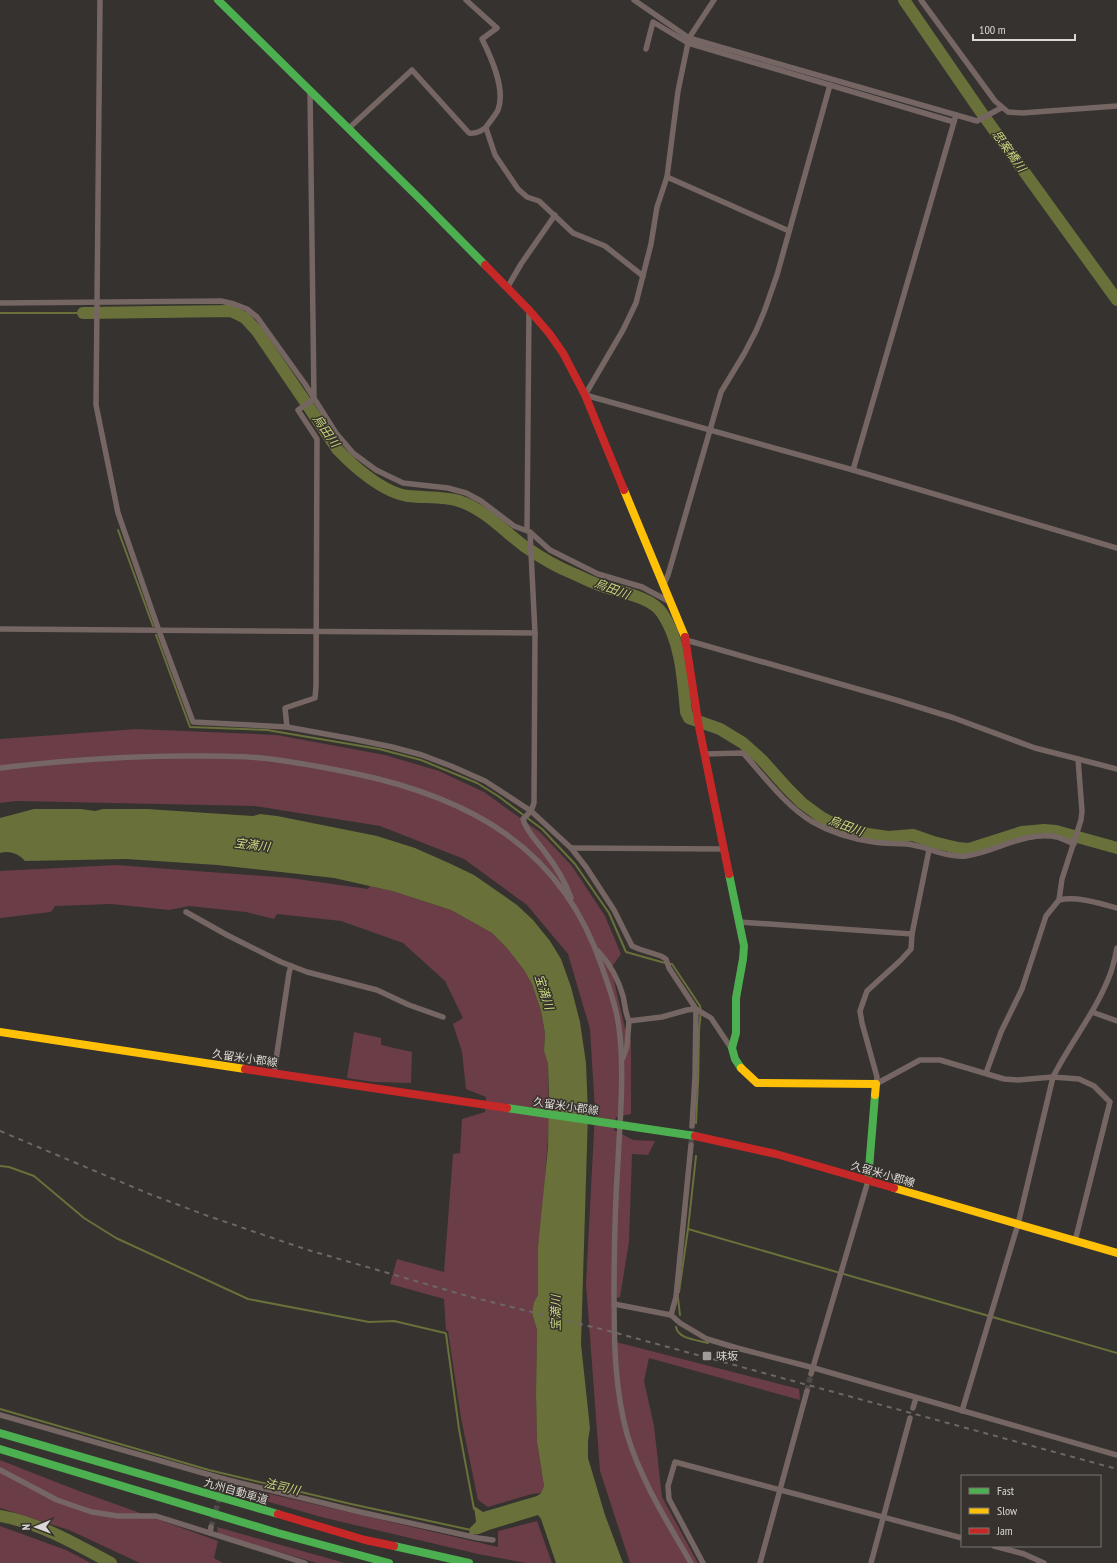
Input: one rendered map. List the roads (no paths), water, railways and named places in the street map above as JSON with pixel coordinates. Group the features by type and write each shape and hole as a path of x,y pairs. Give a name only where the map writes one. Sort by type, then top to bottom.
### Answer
{"main road":[{"path":"218,0 310,90 529,310 558,344 585,395 686,640 704,754 744,946 745,958 737,995 735,1037 731,1048 735,1058 750,1079 757,1083 876,1084 868,1181"},
{"name":"久留米小郡線","path":"0,1032 694,1136 776,1154 1117,1253"},
{"name":"九州自動車道","path":"0,1433 365,1540 469,1563"},
{"path":"0,1449 278,1533 389,1563"}],"street":[{"path":"100,0 96,405 118,513 159,631 193,722 287,727 354,738 422,755 485,781 531,811 570,848 599,886 614,910 632,946 666,959 669,968 696,1009 711,1018 731,1048"},
{"path":"348,129 412,70 469,133 474,133 486,128 498,109 500,94 497,76 482,39 497,28 466,0"},
{"path":"634,0 688,41 977,121 999,109"},
{"path":"714,0 688,41 678,91 667,177 656,207 651,244 636,303 623,330 585,395 853,470 1117,548"},
{"path":"921,0 995,101 999,109 1017,113 1117,106"},
{"path":"646,49 653,22 688,41 954,122"},
{"path":"663,586 668,574 721,392 747,348 764,312 777,275 830,85"},
{"path":"310,90 312,400"},
{"path":"853,470 956,115"},
{"path":"486,128 495,155 510,180 518,189 527,197 539,201 573,233 605,246 643,276"},
{"path":"667,177 789,231"},
{"path":"507,288 521,264 555,215"},
{"path":"0,303 96,305 221,302 234,304 247,309 265,326 305,384 312,400 347,447 376,470 403,483 448,488 466,493 514,526 529,531 550,550 598,574 642,587 670,602"},
{"path":"529,310 529,531 532,558 535,633 534,803 531,811 523,819 525,825 568,887 574,905"},
{"path":"287,727 285,708 315,698 316,686 317,439 298,410 312,400"},
{"path":"0,629 535,633"},
{"path":"686,640 896,700 954,718 1014,741 1117,769"},
{"path":"704,754 743,753 785,800 811,821 835,832 867,841 876,843 908,844 951,856 964,856 982,853 1024,838 1057,837 1075,842"},
{"path":"0,768 101,759 176,756 259,758 310,765 380,779 433,795 467,810 494,826 514,840 541,864 574,905 588,930 597,950 616,1007 622,1064 614,1223 614,1336 618,1385 628,1438 636,1460 648,1488 691,1563"},
{"path":"986,1073 1001,1032 1022,989 1046,916 1059,900 1062,879 1075,842 1082,811 1078,759"},
{"path":"570,848 724,849"},
{"path":"876,1084 877,1077 860,1011 867,992 911,949 912,934 929,850"},
{"path":"1059,900 1068,898 1093,901 1117,908"},
{"path":"186,912 227,935 291,966 377,990 409,1005 443,1017"},
{"path":"739,922 912,934"},
{"path":"962,1411 1018,1224 1053,1077 1092,1012 1109,978 1117,948"},
{"path":"597,950 615,974 623,995 627,1017 629,1020 627,1046 622,1064"},
{"path":"274,1073 291,966"},
{"path":"629,1020 662,1017 696,1009"},
{"path":"692,1126 696,1009"},
{"path":"1092,1012 1117,1021"},
{"path":"876,1084 920,1060 940,1060 951,1062 1004,1079 1018,1080 1053,1077 1079,1079 1094,1086 1110,1102 1075,1241"},
{"path":"671,1315 676,1297 691,1145"},
{"path":"811,1374 868,1181"},
{"path":"614,1304 671,1315 680,1323 707,1339 814,1368 1117,1455"},
{"path":"760,1563 806,1391"},
{"path":"913,1408 916,1398"},
{"path":"0,1415 223,1483 493,1540"},
{"path":"871,1563 910,1418"},
{"path":"703,1563 669,1499 668,1486 675,1462 961,1538"},
{"path":"0,1470 57,1500 92,1512 118,1516 156,1516 305,1563"},
{"path":"210,1533 211,1526"},
{"path":"998,1547 1024,1554 1044,1563"}],"water":[{"name":"宝満川","path":"34,809 81,809 95,811 103,809 147,809 253,816 260,814 377,836 415,848 474,875 517,905 533,920 550,941 561,959 571,987 580,1022 586,1063 588,1114 581,1344 590,1428 588,1458 605,1515 623,1563 556,1563 541,1519 538,1515 479,1534 469,1534 470,1528 476,1522 474,1506 483,1512 537,1496 541,1493 544,1486 537,1442 537,1330 532,1313 534,1302 538,1295 538,1247 548,1147 548,1064 544,1051 545,1033 541,1011 532,984 524,970 506,947 492,933 451,910 392,891 334,878 217,865 126,859 25,861 14,853 0,853 0,818"}],"waterway":[{"name":"思案橋川","path":"904,0 981,112 1117,300"},
{"name":"烏田川","path":"83,313 231,311 245,318 257,331 338,450 352,464 370,478 389,490 399,494 408,496 447,498 459,501 477,509 524,546 555,565 599,585 643,599 657,607 668,624 677,648 682,674 686,712 689,718 720,729 743,743 762,760 802,803 830,822 868,834 888,837 913,835 933,842 969,849 1022,832 1044,830 1056,831 1117,848"},
{"path":"0,313 83,313"},
{"path":"118,530 153,626"},
{"path":"156,635 190,727 267,730 379,749 421,760 477,783 498,796 542,829 575,864 609,913 626,952 665,963"},
{"path":"670,964 672,964 700,1006 701,1013 699,1028 696,1123"},
{"path":"696,1156 688,1229 1117,1353"},
{"path":"0,1166 9,1167 34,1176 84,1218 116,1238 248,1299 369,1322 394,1321 445,1333 459,1429 474,1509"},
{"path":"679,1292 688,1229"},
{"path":"678,1298 680,1315"},
{"path":"676,1327 677,1331 684,1337 708,1343"},
{"name":"法司川","path":"0,1409 209,1470 351,1504 471,1530"},
{"path":"0,1516 15,1519 43,1529 111,1563"}],"tunnel":[{"path":"691,1145 692,1126"},
{"path":"807,1391 811,1374"},
{"path":"211,1527 223,1486"}],"railway":[{"path":"0,1131 152,1195 308,1250 471,1297 609,1331 1117,1469"}],"place":[{"name":"味坂","path":"707,1356"}]}
